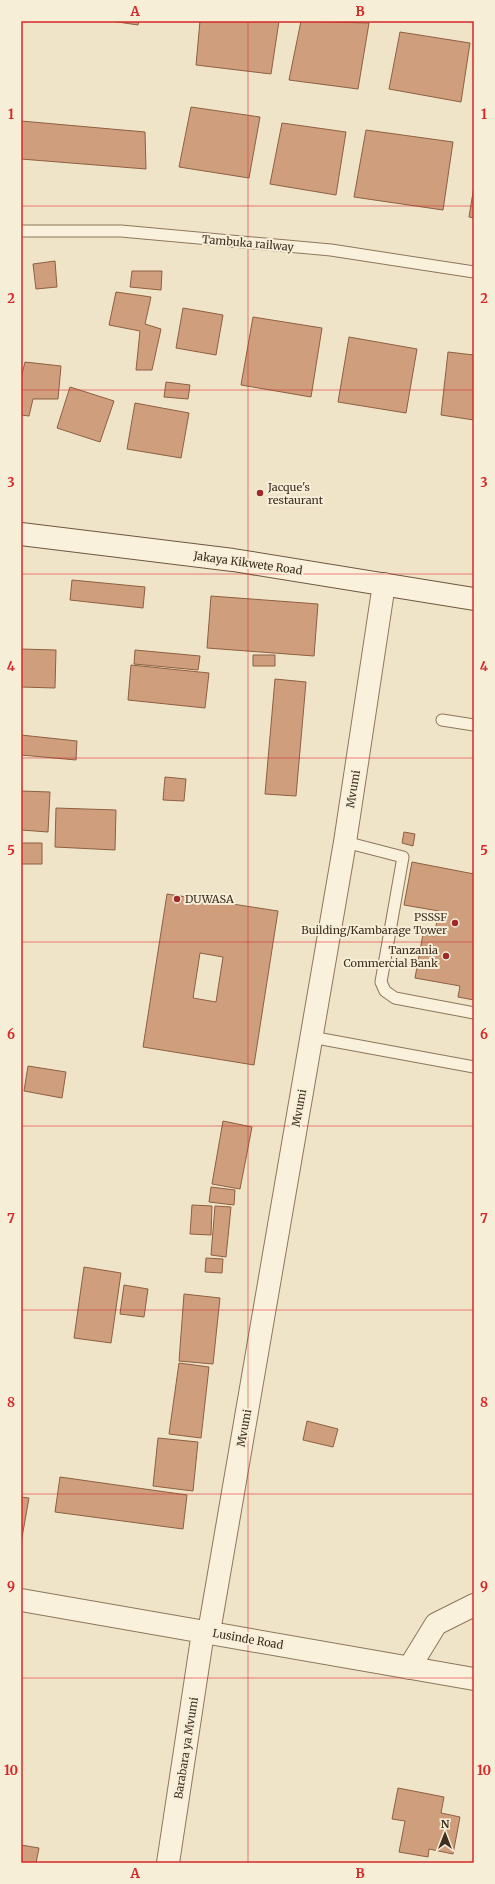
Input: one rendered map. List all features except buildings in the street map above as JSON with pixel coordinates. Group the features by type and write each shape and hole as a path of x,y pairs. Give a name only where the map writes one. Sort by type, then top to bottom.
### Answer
{"street":[{"name":"Jakaya Kikwete Road","path":"21,534 233,560 474,599"},
{"name":"Mvumi","path":"206,1632 312,1037 345,842 384,584"},
{"name":"Lusinde Road","path":"21,1600 474,1679"},
{"path":"409,1668 436,1624 474,1605"},
{"name":"Barabara ya Mvumi","path":"168,1863 206,1632"}],"lane":[{"name":"Tambuka railway","path":"21,231 129,231 331,250 474,272"},
{"path":"442,720 474,725"},
{"path":"345,842 403,857 380,982 385,991 395,998 474,1013"},
{"path":"312,1037 474,1067"}],"place":[{"name":"Jacque's restaurant","path":"260,493"},
{"name":"DUWASA","path":"177,899"},
{"name":"PSSSF Building/Kambarage Tower","path":"455,923"},
{"name":"Tanzania Commercial Bank","path":"446,956"}]}
